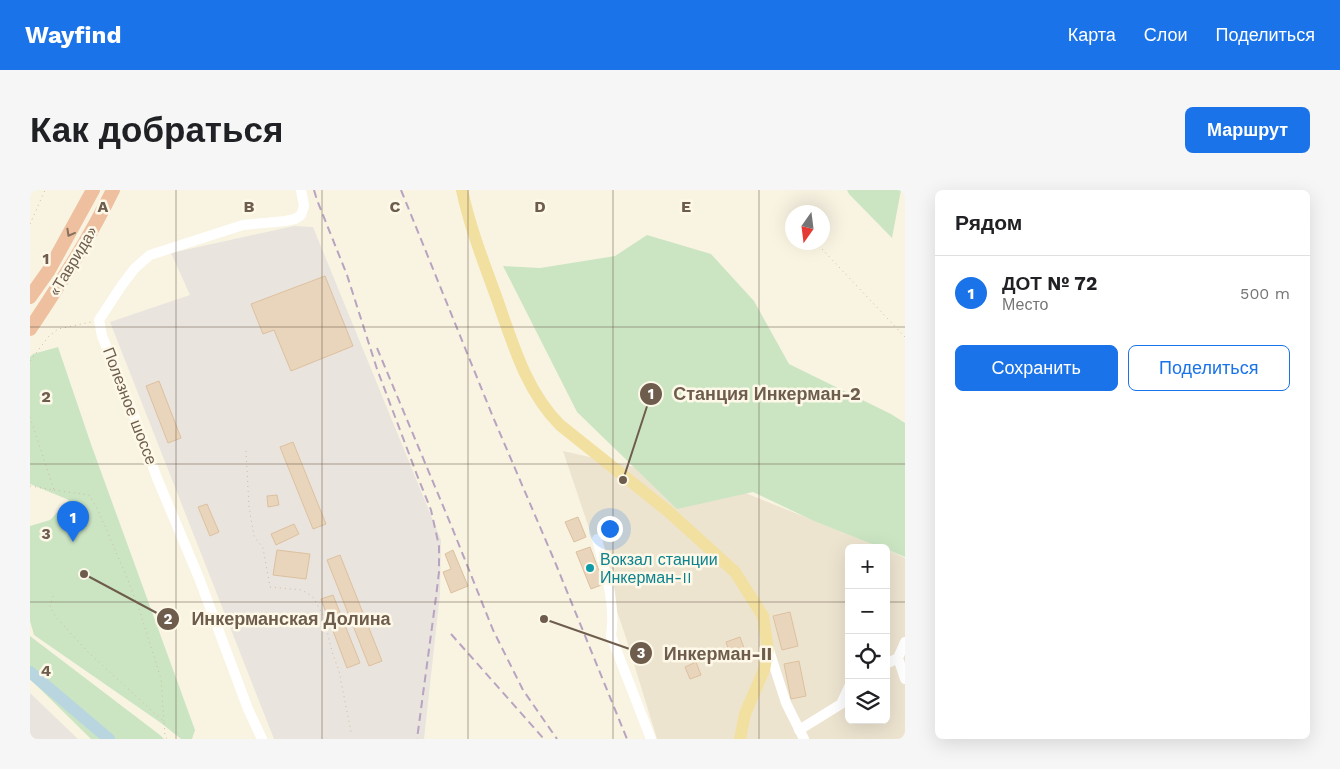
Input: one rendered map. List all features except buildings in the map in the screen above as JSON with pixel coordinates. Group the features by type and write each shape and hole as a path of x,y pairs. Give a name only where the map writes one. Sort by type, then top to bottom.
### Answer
{"highway":[{"name":"«Таврида»","path":"30,297 49,270 93,190"},
{"name":"«Таврида»","path":"30,329 84,245 113,190"}],"main road":[{"path":"462,190 478,248 522,367 542,404 560,425 669,512 735,572 763,616 768,649 764,670 745,714 740,739"}],"street":[{"path":"99,320 135,268 150,255 243,225 294,219 301,215 304,206 301,190"},
{"name":"Полезное шоссе","path":"99,320 102,336 157,478 199,578 248,709 262,739"},
{"path":"598,540 611,597 611,636 651,739"},
{"path":"890,662 898,658 905,642"},
{"path":"768,649 786,703 802,734 841,704 845,696"},
{"path":"898,658 905,679"}],"path":[{"path":"30,224 45,190"},
{"path":"823,250 905,337"},
{"path":"30,361 49,336 58,329 99,320"},
{"path":"30,417 54,490"},
{"path":"246,451 249,507 254,536 264,548 270,587 302,590 313,596 317,603 324,617 339,672 351,732"},
{"path":"30,486 89,495 98,510 140,612 160,679 165,737 168,739"},
{"path":"53,596 50,607 55,616 88,652 164,722"}],"shaded area":[{"path":"294,226 313,227 441,540 440,594 424,739 274,739 110,322 190,295 171,253"},
{"path":"563,451 743,492 872,544 845,544 845,724 890,724 890,551 905,558 905,739 657,739 626,638"},
{"path":"30,693 78,739 30,739"}],"green space":[{"path":"847,190 901,190 892,238 849,194"},
{"path":"647,235 711,254 754,301 789,364 891,414 905,423 905,557 890,551 890,544 872,544 814,521 753,492 677,509 577,412 503,266 540,268 615,256"},
{"path":"58,347 92,447 195,730 192,739 181,739 161,723 34,635 30,621 30,526 50,520 69,500 30,484 30,357 33,354"},
{"path":"30,636 164,739 91,739 30,679"}],"waterway":[{"path":"30,672 109,739"}],"railway":[{"path":"314,190 347,275 377,369 431,510 439,546 439,572 417,739"},
{"path":"401,190 627,739"},
{"path":"377,348 493,630 523,690 557,739"},
{"path":"451,634 544,739"}],"place":[{"name":"Станция Инкерман-2","path":"623,480"},
{"name":"ДОТ № 72","path":"73,542"},
{"name":"Вокзал станции Инкерман-II","path":"590,568"},
{"name":"Инкерманская Долина","path":"84,574"},
{"name":"Инкерман-II","path":"544,619"}]}
